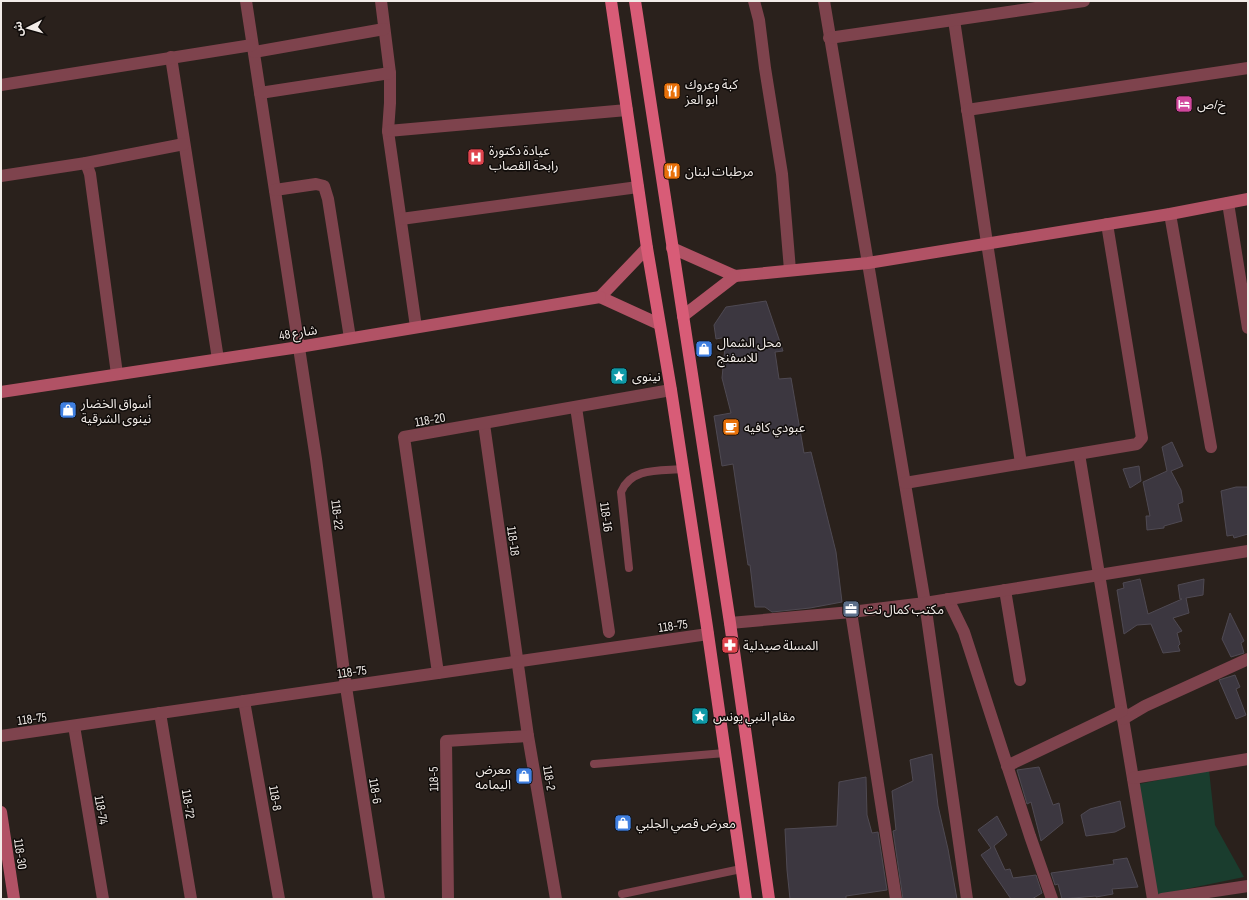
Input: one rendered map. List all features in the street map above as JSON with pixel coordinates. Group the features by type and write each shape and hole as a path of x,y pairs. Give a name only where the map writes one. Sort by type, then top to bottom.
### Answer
{"main road":[{"path":"611,1 647,248 671,390 708,634 746,899"},
{"path":"635,1 730,623 769,899"}],"street":[{"name":"118-22","path":"246,1 316,458 346,686"},
{"path":"381,1 390,73 388,131 416,327"},
{"path":"754,1 759,20 782,174 790,270"},
{"path":"824,1 925,603 967,899"},
{"path":"829,38 1084,1"},
{"path":"954,20 1021,463"},
{"path":"1,85 171,57 253,49 384,29"},
{"path":"171,57 218,359"},
{"path":"967,110 1248,68"},
{"path":"260,93 390,73"},
{"path":"388,131 627,110"},
{"path":"1,176 86,163 184,144"},
{"path":"86,163 90,174 117,374"},
{"path":"275,190 316,184 324,186 328,199 350,338"},
{"path":"401,219 638,187"},
{"path":"672,248 736,276 868,263 1170,214 1248,199"},
{"path":"1228,203 1248,328"},
{"path":"1170,214 1211,448"},
{"path":"905,483 1137,444 1142,438 1107,224"},
{"path":"647,248 600,297 659,324"},
{"path":"683,316 736,276"},
{"name":"شارع 48","path":"1,392 299,347 600,297"},
{"name":"118-20","path":"438,673 404,437 671,390"},
{"name":"118-16","path":"576,407 610,632"},
{"name":"118-18","path":"484,424 518,662"},
{"path":"1079,454 1153,899"},
{"path":"730,623 851,612 925,603 1248,551"},
{"path":"1005,590 1020,680"},
{"path":"948,599 964,632 1052,899"},
{"path":"851,612 896,899"},
{"name":"118-75","path":"1,736 708,634"},
{"path":"1007,766 1248,659"},
{"name":"118-2","path":"518,662 528,736 556,899"},
{"name":"118-6","path":"346,686 379,899"},
{"name":"118-8","path":"244,701 279,899"},
{"name":"118-72","path":"160,714 191,899"},
{"name":"118-74","path":"74,726 103,899"},
{"name":"118-5","path":"448,899 446,741 528,736"},
{"path":"1133,778 1248,759"},
{"name":"118-30","path":"1,812 14,899"},
{"path":"1162,899 1248,886"}],"lane":[{"path":"629,568 621,492 624,484 633,476 646,472 683,469"},
{"path":"594,764 725,752"},
{"path":"622,894 742,869"}],"green space":[{"path":"1209,770 1215,825 1244,877 1157,895 1139,784"}],"building":[{"path":"766,301 783,351 775,352 779,379 791,378 804,453 811,452 836,552 842,602 810,608 772,612 765,607 755,607 750,565 748,565 733,464 722,466 714,416 731,413 722,378 726,337 716,339 714,325 726,307"},
{"path":"1172,442 1183,466 1171,471 1181,490 1183,502 1178,504 1182,521 1164,526 1164,528 1147,530 1146,516 1150,516 1143,482 1167,471 1162,447"},
{"path":"1139,466 1141,481 1130,488 1123,469"},
{"path":"1236,487 1248,487 1248,534 1234,538 1233,535 1227,536 1221,491"},
{"path":"1140,579 1148,614 1182,599 1180,599 1178,585 1204,579 1203,595 1186,598 1189,613 1173,618 1182,631 1177,633 1180,651 1163,653 1151,624 1137,625 1124,634 1117,590 1124,588 1123,583"},
{"path":"1230,613 1244,641 1241,643 1244,653 1231,657 1222,639"},
{"path":"1235,675 1240,687 1236,689 1246,715 1236,719 1219,680"},
{"path":"932,754 938,806 957,899 903,899 893,831 896,830 892,791 913,781 910,760"},
{"path":"1039,767 1053,805 1059,803 1063,823 1041,841 1031,802 1027,804 1017,770"},
{"path":"866,777 867,815 872,833 878,832 887,890 846,896 846,899 790,899 785,829 837,826 839,782"},
{"path":"1120,801 1125,827 1115,832 1086,836 1081,815 1090,809"},
{"path":"997,816 1007,835 994,846 1005,870 1010,869 1013,878 1036,875 1042,893 1032,899 1011,899 981,855 991,848 978,830"},
{"path":"1127,858 1138,887 1112,889 1113,894 1096,897 1062,899 1058,884 1055,885 1051,873 1114,864 1113,860"}],"place":[{"name":"كبة وعروك ابو العز","path":"672,91"},
{"name":"خ/ص","path":"1184,104"},
{"name":"عيادة دكتورة رابحة القصاب","path":"476,157"},
{"name":"مرطبات لبنان","path":"672,171"},
{"name":"محل الشمال للاسفنج","path":"704,349"},
{"name":"نينوى","path":"619,376"},
{"name":"أسواق الخضار نينوى الشرقية","path":"68,410"},
{"name":"عبودي كافيه","path":"731,427"},
{"name":"مكتب كمال نت","path":"851,609"},
{"name":"المسلة صيدلية","path":"730,645"},
{"name":"مقام النبي يونس","path":"700,716"},
{"name":"معرض اليمامه","path":"524,776"},
{"name":"معرض قصي الجلبي","path":"623,823"}]}
